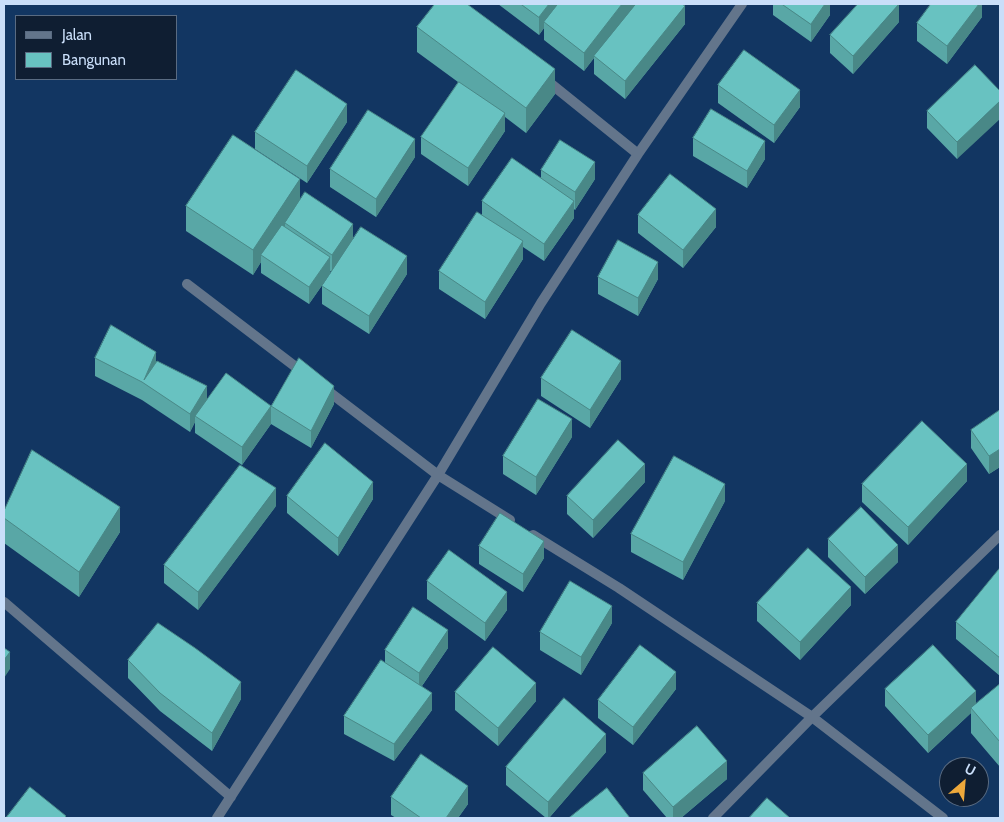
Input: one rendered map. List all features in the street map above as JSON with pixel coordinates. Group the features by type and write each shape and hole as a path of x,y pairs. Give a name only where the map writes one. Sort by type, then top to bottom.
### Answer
{"street":[{"path":"217,818 438,475 541,303 638,154 742,4"},
{"path":"538,72 638,154"},
{"path":"187,284 438,475 619,588 812,717 943,818"},
{"path":"713,818 812,717 1000,535"},
{"path":"4,602 231,798"}],"building":[{"path":"435,4 467,4 555,69 526,108 417,27"},
{"path":"521,4 549,4 539,17"},
{"path":"558,4 622,4 584,53 544,22"},
{"path":"636,4 682,4 685,6 625,81 594,56"},
{"path":"782,4 825,4 811,24"},
{"path":"858,4 899,4 853,56 830,35"},
{"path":"931,4 979,4 947,46 917,23"},
{"path":"744,50 800,90 774,125 718,85"},
{"path":"975,65 1000,91 1000,101 957,142 927,111"},
{"path":"296,70 347,104 307,166 255,132"},
{"path":"459,82 505,113 468,168 421,137"},
{"path":"711,109 765,141 747,171 693,138"},
{"path":"368,110 415,139 376,199 330,169"},
{"path":"233,135 300,179 253,250 186,206"},
{"path":"560,140 595,162 575,192 541,170"},
{"path":"512,158 574,201 544,244 482,201"},
{"path":"670,174 716,209 683,250 638,215"},
{"path":"305,192 353,224 332,255 285,223"},
{"path":"477,212 523,241 485,302 439,271"},
{"path":"282,225 330,257 309,287 261,255"},
{"path":"361,227 407,256 369,316 322,286"},
{"path":"618,240 658,262 638,298 598,277"},
{"path":"111,325 156,352 144,380 157,361 207,386 190,414 142,382 95,358"},
{"path":"572,330 621,361 590,410 541,378"},
{"path":"299,358 334,386 311,431 271,406"},
{"path":"226,373 271,406 242,447 195,416"},
{"path":"538,399 572,419 536,477 503,456"},
{"path":"1000,410 1000,449 989,456 971,430"},
{"path":"922,421 967,464 908,527 862,484"},
{"path":"618,440 645,464 593,520 567,496"},
{"path":"325,443 373,482 338,538 287,496"},
{"path":"32,450 120,507 79,572 4,518 4,511"},
{"path":"674,456 725,484 683,562 631,534"},
{"path":"240,465 276,488 198,592 164,565"},
{"path":"861,507 898,545 865,577 828,539"},
{"path":"500,513 544,541 523,574 479,546"},
{"path":"808,548 851,587 800,642 757,603"},
{"path":"449,550 507,592 485,623 427,581"},
{"path":"1000,568 1000,658 956,622"},
{"path":"570,581 612,606 581,657 540,632"},
{"path":"413,607 448,630 419,673 385,650"},
{"path":"158,623 241,682 212,733 160,693 128,660"},
{"path":"640,645 676,672 633,727 598,700"},
{"path":"933,645 976,691 928,735 885,689"},
{"path":"493,647 536,683 498,728 455,692"},
{"path":"4,648 10,652 4,660"},
{"path":"381,660 432,693 394,744 344,716"},
{"path":"1000,684 1000,742 971,708"},
{"path":"564,698 606,734 548,802 506,767"},
{"path":"697,726 727,761 673,807 643,773"},
{"path":"421,754 468,786 446,818 421,818 391,797"},
{"path":"30,787 66,816 64,818 6,818"},
{"path":"607,788 630,818 569,818"},
{"path":"767,798 790,818 749,818"}]}
